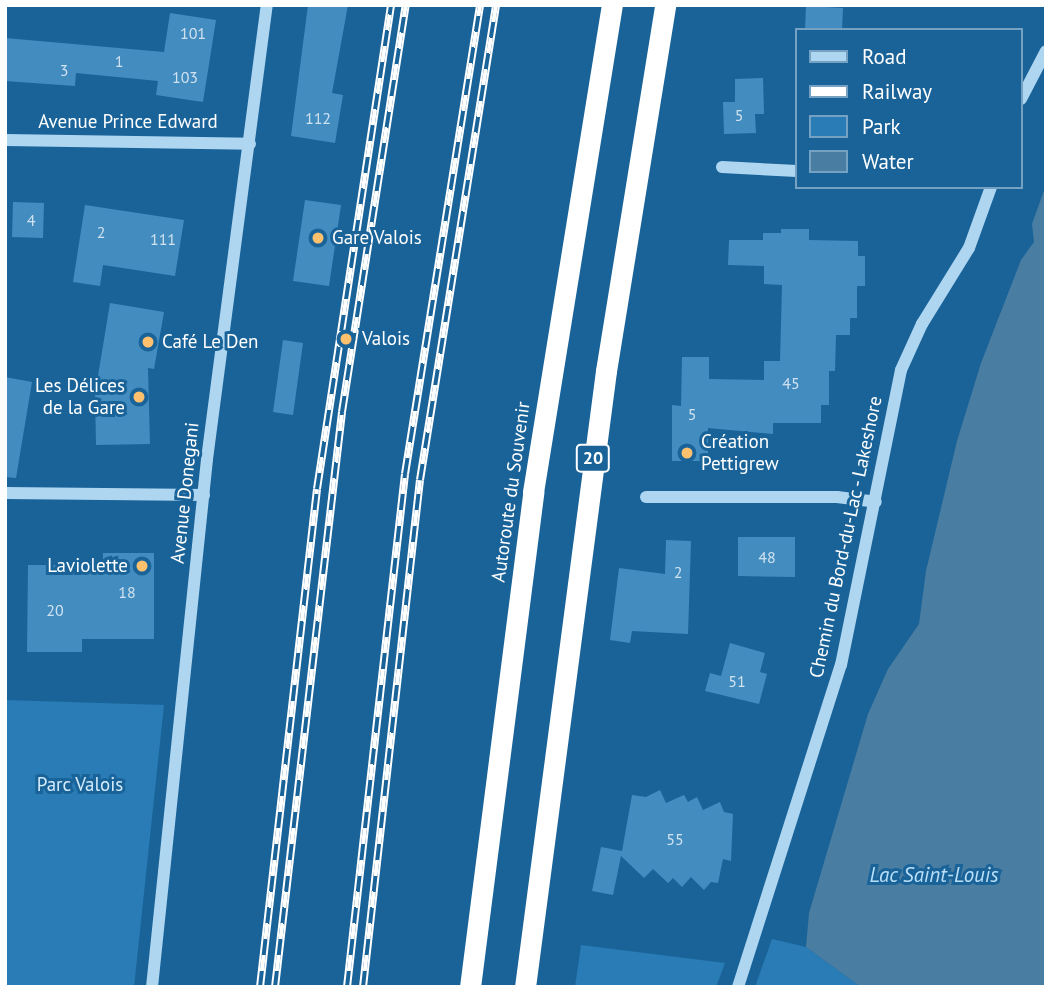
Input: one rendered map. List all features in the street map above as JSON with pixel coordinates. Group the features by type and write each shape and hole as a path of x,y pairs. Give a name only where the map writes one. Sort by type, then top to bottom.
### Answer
{"highway":[{"name":"Autoroute du Souvenir","path":"470,987 539,451 612,5"},
{"name":"20","path":"525,987 598,425 665,5"}],"street":[{"name":"Avenue Donegani","path":"152,987 204,495 267,5"},
{"path":"1023,95 1046,51"},
{"name":"Avenue Prince Edward","path":"5,140 250,144"},
{"path":"722,167 796,171"},
{"name":"Chemin du Bord-du-Lac - Lakeshore","path":"738,987 839,674 905,357 969,248 990,189"},
{"path":"5,494 204,495"},
{"path":"646,497 837,496 876,502"}],"green space":[{"name":"Parc Valois","path":"5,700 164,705 134,987 5,987"},
{"path":"772,939 806,947 861,987 755,987"},
{"path":"581,945 725,963 716,987 575,987"}],"water":[{"name":"Lac Saint-Louis","path":"1046,185 1046,987 861,987 806,947 809,913 868,714 888,669 919,624 926,571 957,441 981,363 1021,260 1034,242 1032,224"}],"building":[{"path":"308,5 348,5 332,93 343,95 335,143 291,136"},
{"path":"806,6 843,8 842,28 805,28"},
{"path":"170,13 216,20 203,102 156,95 158,81 76,73 75,86 5,81 5,38 164,52"},
{"path":"763,78 764,114 755,114 756,133 724,134 723,102 735,102 735,79"},
{"name":"Gare Valois","path":"305,200 341,205 329,286 293,281"},
{"path":"13,202 44,203 43,238 12,237"},
{"path":"85,205 184,220 175,276 103,265 100,286 73,282"},
{"path":"781,229 809,229 809,240 858,241 858,256 865,256 865,286 857,286 857,318 850,318 850,335 836,335 835,371 829,371 829,405 821,405 821,423 773,423 773,434 708,428 708,461 672,461 672,405 681,406 682,357 709,357 709,379 764,380 764,361 780,361 782,285 764,284 764,266 728,265 729,240 763,240 763,233 781,233"},
{"path":"110,303 164,312 154,369 148,368 150,444 96,445 95,394"},
{"path":"283,340 303,343 293,415 273,412"},
{"path":"5,377 32,382 16,478 5,477"},
{"path":"738,537 795,537 795,577 738,576"},
{"path":"666,540 691,541 688,634 632,631 630,643 610,640 619,568 665,574"},
{"path":"103,553 154,553 154,639 82,639 82,652 27,652 28,565 103,565"},
{"path":"730,643 765,653 760,672 767,674 759,704 705,691 710,673 721,676"},
{"path":"660,790 666,803 684,795 688,802 697,797 703,810 720,802 724,812 733,814 731,861 723,859 718,883 711,882 704,890 691,877 682,887 673,878 668,883 653,869 644,878 621,856 613,895 592,891 601,847 622,851 632,795 646,797"}],"railway":[{"path":"260,987 317,489 391,5"},
{"path":"275,987 342,412 406,5"},
{"path":"347,987 405,474 480,5"},
{"path":"363,987 420,480 496,5"}],"place":[{"name":"Gare Valois","path":"318,238"},
{"name":"Valois","path":"346,339"},
{"name":"Café Le Den","path":"148,342"},
{"name":"Les Délices de la Gare","path":"139,397"},
{"name":"Création Pettigrew","path":"687,453"},
{"name":"Laviolette","path":"142,566"}]}
